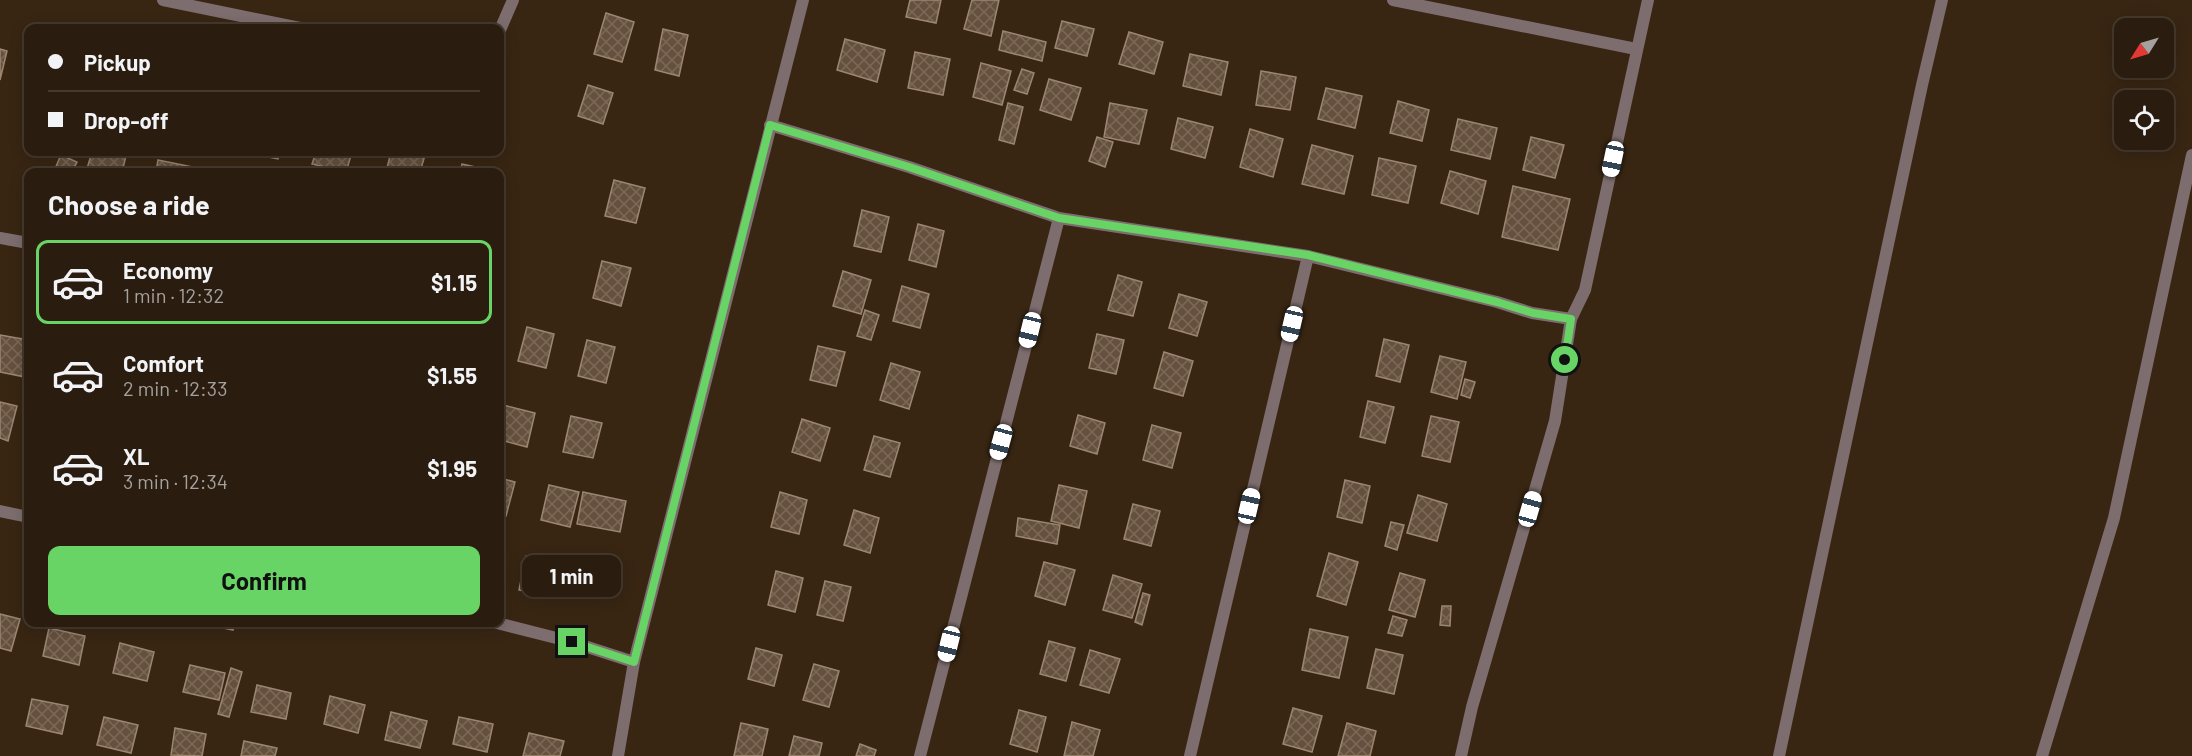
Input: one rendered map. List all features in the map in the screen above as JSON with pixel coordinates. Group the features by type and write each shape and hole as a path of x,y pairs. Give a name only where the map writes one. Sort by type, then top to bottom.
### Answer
{"street":[{"path":"163,0 280,24"},
{"path":"503,24 513,0"},
{"path":"618,756 634,662 803,0"},
{"path":"1394,0 1636,49"},
{"path":"1461,756 1472,707 1556,421 1571,319 1585,290 1648,0"},
{"path":"1779,756 1914,120 1942,0"},
{"path":"770,125 909,167 1059,218 1308,255 1533,313 1571,319"},
{"path":"2042,756 2114,518 2192,154"},
{"path":"920,756 1059,218"},
{"path":"0,238 24,242"},
{"path":"1190,756 1308,255"},
{"path":"0,511 24,517"},
{"path":"504,625 572,642 634,662"}],"building":[{"path":"910,0 941,0 936,23 906,17"},
{"path":"972,0 999,0 991,36 964,29"},
{"path":"606,13 634,22 622,62 594,54"},
{"path":"1062,21 1094,29 1087,56 1055,48"},
{"path":"663,29 688,35 679,76 655,70"},
{"path":"1003,31 1046,42 1042,61 999,50"},
{"path":"1129,32 1163,42 1154,74 1119,64"},
{"path":"845,39 885,50 877,82 837,70"},
{"path":"0,49 7,51 0,80"},
{"path":"915,52 950,59 943,95 908,88"},
{"path":"1190,54 1228,62 1221,95 1183,86"},
{"path":"981,63 1011,71 1002,105 973,97"},
{"path":"1022,69 1034,73 1027,94 1014,90"},
{"path":"1261,71 1296,77 1290,110 1256,105"},
{"path":"1049,79 1081,88 1071,120 1040,110"},
{"path":"588,85 613,93 603,124 578,116"},
{"path":"1326,88 1362,96 1355,128 1318,119"},
{"path":"1398,101 1429,110 1422,141 1390,133"},
{"path":"1008,103 1023,107 1014,144 999,140"},
{"path":"1110,103 1147,110 1139,144 1104,137"},
{"path":"1178,118 1213,127 1205,158 1171,149"},
{"path":"1458,119 1497,128 1490,159 1451,150"},
{"path":"1250,129 1283,139 1273,177 1240,167"},
{"path":"1097,137 1113,142 1105,167 1089,161"},
{"path":"1531,137 1564,145 1555,178 1523,170"},
{"path":"1312,145 1353,156 1344,194 1302,184"},
{"path":"61,156 77,162 74,168 55,168"},
{"path":"91,156 126,156 123,168 87,168"},
{"path":"263,156 279,156 278,159"},
{"path":"315,156 351,156 347,168 329,168 312,164"},
{"path":"390,156 425,156 421,168 387,168"},
{"path":"1379,158 1416,166 1408,203 1372,195"},
{"path":"158,160 193,167 193,168 157,168"},
{"path":"462,164 480,168 461,168"},
{"path":"1450,171 1486,181 1478,214 1441,203"},
{"path":"614,180 645,188 636,223 605,216"},
{"path":"1513,186 1570,199 1558,250 1502,237"},
{"path":"862,210 889,217 881,252 854,246"},
{"path":"918,224 944,231 936,267 909,260"},
{"path":"602,261 631,268 621,306 593,298"},
{"path":"843,271 871,280 861,314 833,306"},
{"path":"1118,275 1142,282 1133,316 1108,310"},
{"path":"902,286 929,294 920,328 893,321"},
{"path":"1179,294 1207,302 1197,336 1169,328"},
{"path":"865,310 879,315 871,340 857,336"},
{"path":"527,327 554,334 546,368 518,361"},
{"path":"1097,334 1124,340 1116,374 1089,368"},
{"path":"0,335 24,339 24,377 0,372"},
{"path":"1384,339 1409,345 1400,382 1376,376"},
{"path":"587,340 615,347 606,383 578,376"},
{"path":"818,346 845,352 836,386 810,380"},
{"path":"1164,352 1193,361 1183,396 1154,388"},
{"path":"1440,356 1466,362 1457,399 1431,392"},
{"path":"891,363 920,372 909,409 880,400"},
{"path":"1465,379 1475,382 1470,398 1461,395"},
{"path":"1368,401 1394,407 1385,443 1360,437"},
{"path":"0,402 17,406 8,441 0,438"},
{"path":"504,405 535,413 527,447 504,441"},
{"path":"1078,415 1105,423 1097,454 1070,446"},
{"path":"571,416 602,423 593,458 563,452"},
{"path":"1431,416 1459,422 1450,462 1422,456"},
{"path":"802,419 830,428 820,461 792,452"},
{"path":"1152,425 1181,433 1172,468 1143,460"},
{"path":"874,436 900,443 890,477 864,470"},
{"path":"504,479 515,482 506,516 504,515"},
{"path":"1345,480 1370,486 1362,523 1337,517"},
{"path":"549,485 579,492 570,527 541,520"},
{"path":"1059,485 1087,491 1079,528 1051,521"},
{"path":"583,492 626,501 620,532 577,524"},
{"path":"780,492 807,500 799,534 771,527"},
{"path":"1418,495 1447,504 1437,541 1407,533"},
{"path":"1133,504 1160,511 1151,546 1124,539"},
{"path":"854,510 879,518 870,553 844,545"},
{"path":"1018,518 1060,525 1057,544 1016,536"},
{"path":"1391,522 1404,525 1397,550 1385,546"},
{"path":"1329,553 1358,562 1346,605 1317,596"},
{"path":"526,556 554,562 547,596 519,590"},
{"path":"1044,562 1075,570 1065,605 1035,596"},
{"path":"776,571 803,578 795,612 768,605"},
{"path":"1400,573 1425,580 1415,617 1389,610"},
{"path":"1113,575 1142,584 1132,618 1103,610"},
{"path":"825,581 851,587 843,621 817,615"},
{"path":"1143,593 1150,595 1142,625 1135,622"},
{"path":"1442,606 1451,606 1450,626 1440,625"},
{"path":"0,614 20,619 11,651 0,648"},
{"path":"1393,616 1407,620 1402,636 1388,633"},
{"path":"49,628 85,636 79,665 43,656"},
{"path":"1310,629 1348,637 1339,678 1302,670"},
{"path":"1049,641 1075,648 1066,681 1040,674"},
{"path":"120,643 154,652 147,681 113,673"},
{"path":"756,648 782,655 774,686 748,679"},
{"path":"1376,649 1403,655 1394,694 1367,688"},
{"path":"1090,650 1120,659 1109,693 1080,685"},
{"path":"814,664 839,671 829,707 803,700"},
{"path":"190,665 225,673 219,700 183,692"},
{"path":"231,668 242,672 229,717 218,714"},
{"path":"257,685 291,693 286,719 251,712"},
{"path":"330,696 365,705 358,733 324,724"},
{"path":"32,699 68,706 62,734 26,726"},
{"path":"1293,708 1322,716 1312,752 1283,744"},
{"path":"1019,710 1046,717 1037,752 1010,744"},
{"path":"391,712 427,721 420,748 385,740"},
{"path":"104,717 138,725 131,753 97,745"},
{"path":"459,717 493,724 487,752 453,744"},
{"path":"1072,722 1100,730 1093,756 1064,756"},
{"path":"741,723 768,729 762,756 734,756"},
{"path":"1347,723 1376,731 1370,756 1338,756"},
{"path":"175,728 206,734 202,756 171,755"},
{"path":"529,733 564,741 560,756 523,756"},
{"path":"794,736 822,743 819,756 789,756"},
{"path":"244,741 277,748 275,756 241,756"},
{"path":"860,744 876,750 874,756 856,756"}],"route":[{"path":"572,642 634,662 770,125 909,167 1059,218 1308,255 1533,313 1571,319 1565,360"}]}
